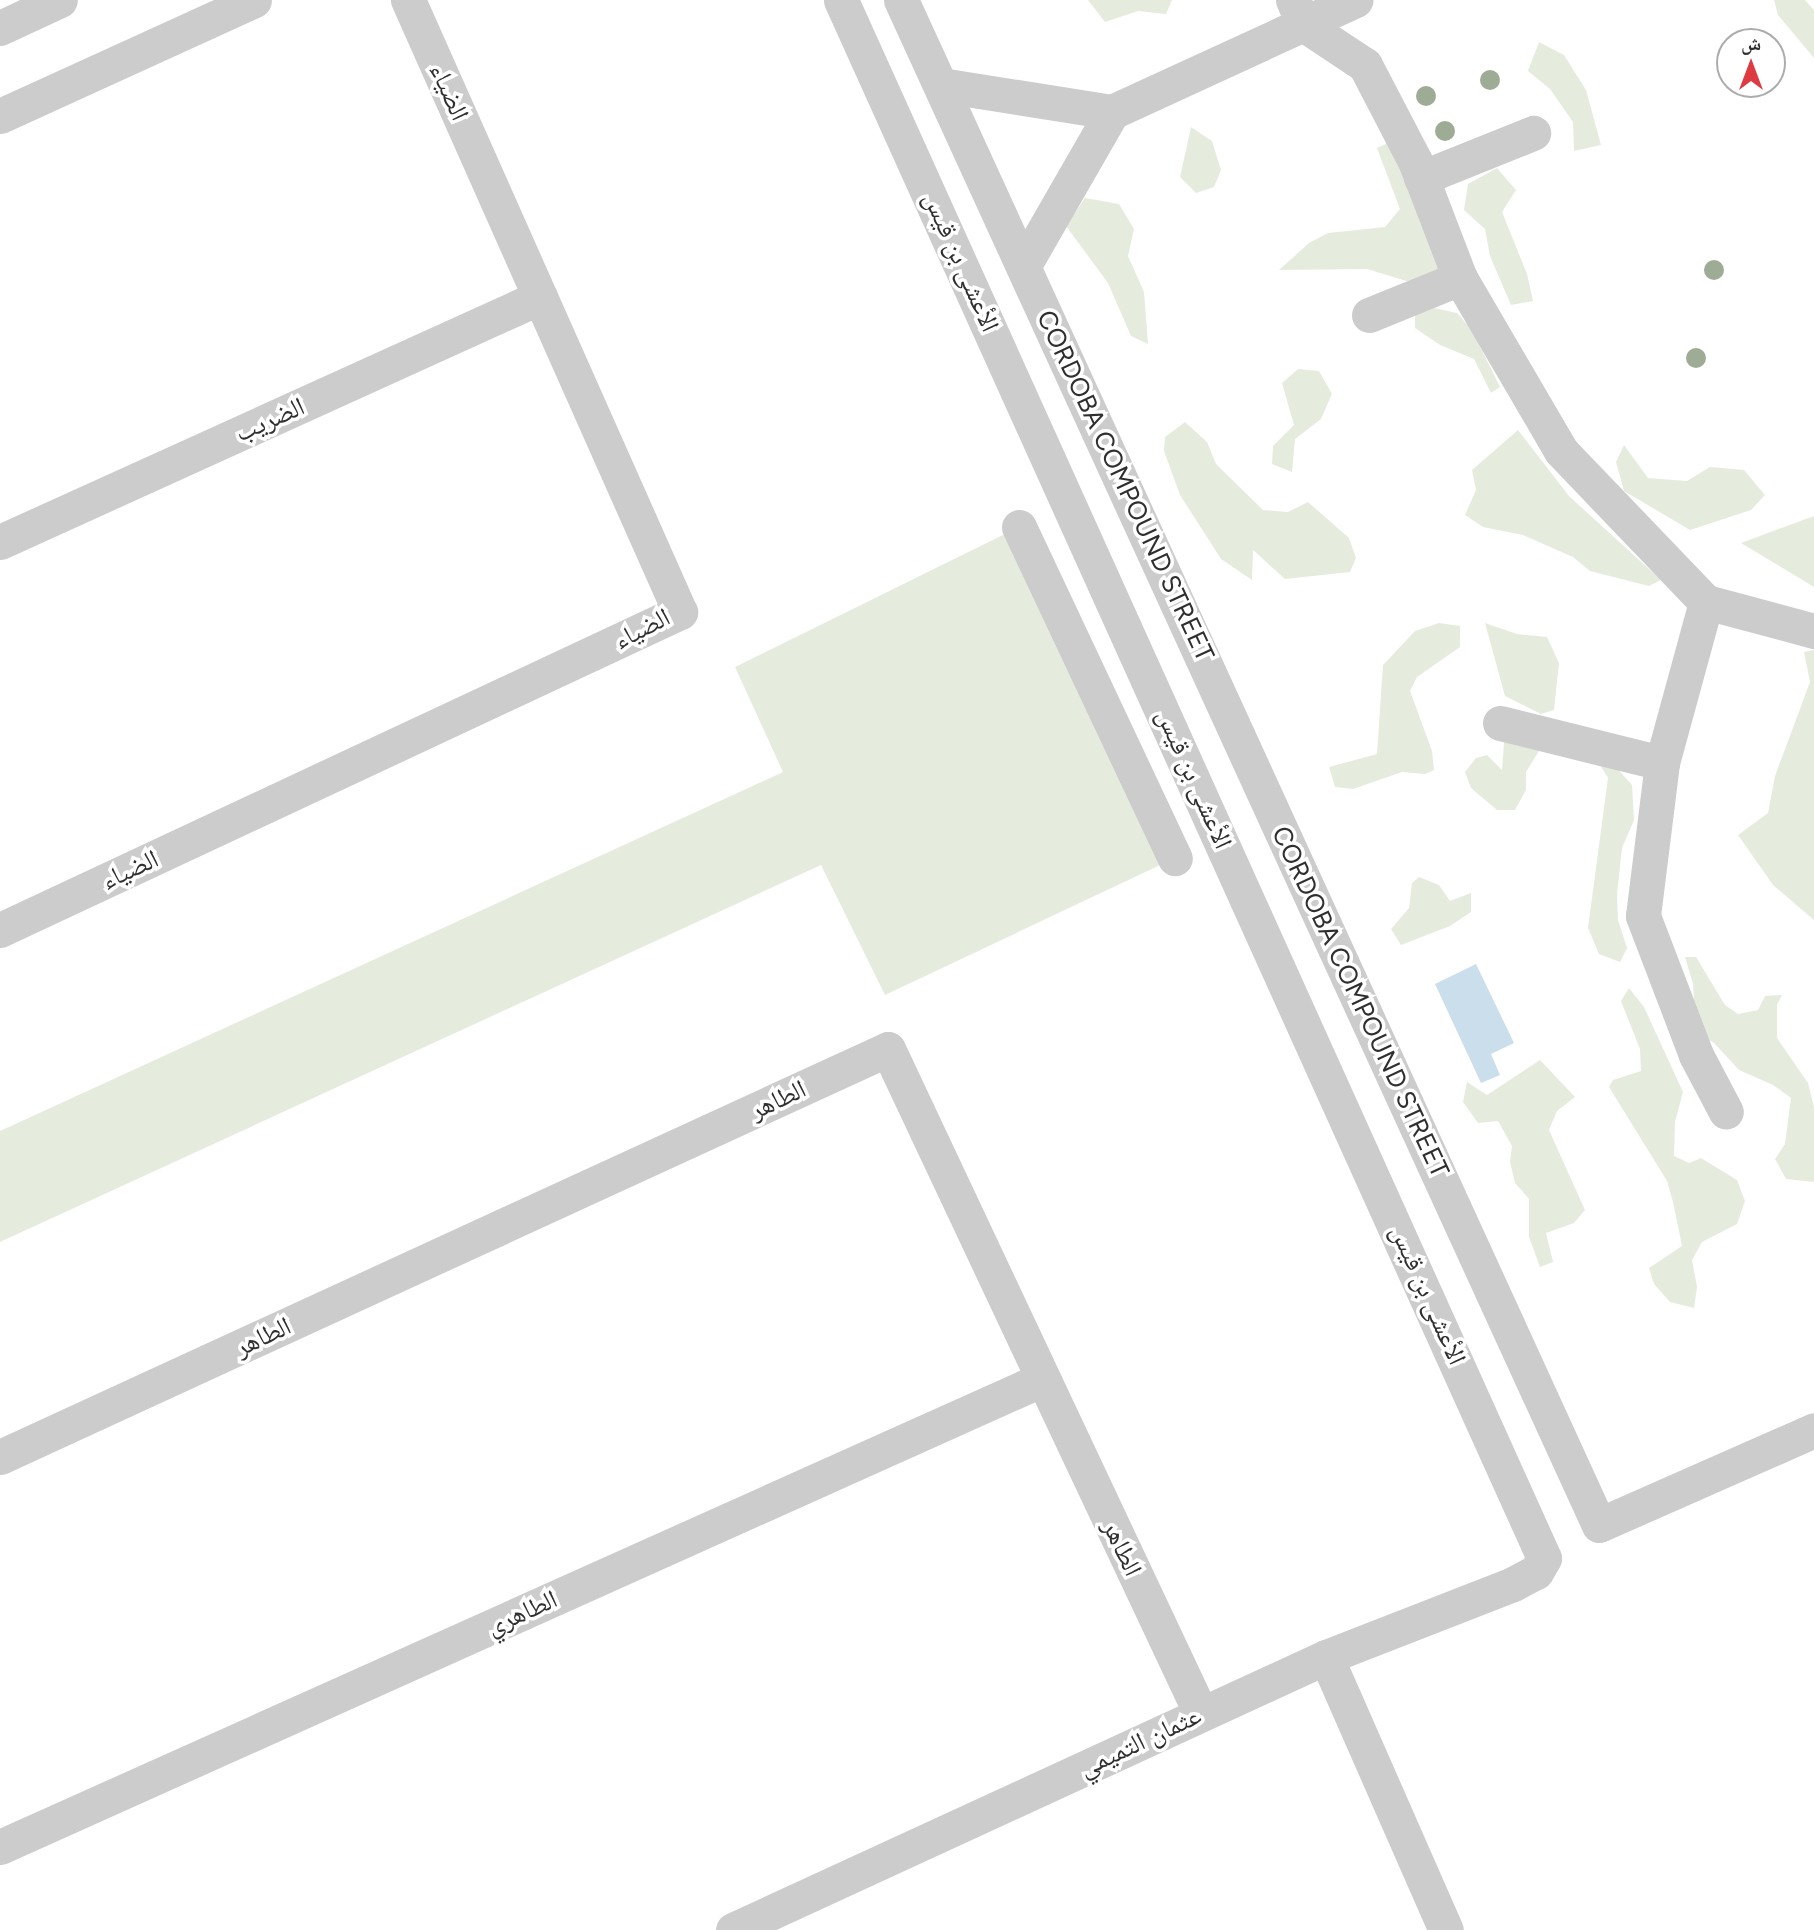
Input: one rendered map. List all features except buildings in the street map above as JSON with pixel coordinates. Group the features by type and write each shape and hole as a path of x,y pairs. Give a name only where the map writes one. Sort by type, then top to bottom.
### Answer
{"street":[{"path":"9,16 60,0"},
{"path":"0,116 254,0"},
{"name":"الضياء","path":"0,930 680,612 408,0"},
{"name":"الأعشى بن قيس","path":"841,0 1544,1558"},
{"name":"CORDOBA COMPOUND STREET","path":"901,0 1599,1525 1814,1430"},
{"path":"1024,265 1112,112 1298,12 1354,0"},
{"path":"1298,12 1365,65 1421,178 1460,278 1560,451 1706,601 1814,631"},
{"path":"941,85 1112,112"},
{"path":"1421,178 1533,133"},
{"path":"1369,315 1460,278"},
{"name":"الضريب","path":"0,542 540,297"},
{"path":"1019,527 1175,858"},
{"path":"1706,601 1662,763 1643,916 1696,1055 1726,1112"},
{"path":"1500,723 1662,763"},
{"name":"الطاهر","path":"0,1457 888,1049 1201,1714"},
{"name":"الطاهري","path":"0,1847 1043,1379"},
{"name":"عثمان التميمي","path":"733,1930 1326,1657 1513,1584 1536,1572 1544,1558"},
{"path":"1326,1657 1446,1930"}],"shaded area":[{"path":"1088,0 1172,0 1166,14 1138,11 1105,22"},
{"path":"1774,0 1805,0 1814,10 1814,58 1778,15"},
{"path":"1539,42 1564,55 1586,90 1601,145 1574,151 1573,122 1550,89 1528,71"},
{"path":"1191,127 1212,141 1221,170 1214,187 1196,193 1180,177"},
{"path":"1388,143 1420,204 1420,223 1437,244 1441,268 1413,283 1367,269 1279,270 1309,243 1328,233 1385,227 1400,209 1377,148"},
{"path":"1497,168 1516,190 1502,212 1527,274 1533,301 1511,305 1490,256 1485,229 1464,210 1468,184"},
{"path":"1085,198 1119,204 1134,229 1128,256 1144,292 1148,344 1131,336 1108,283 1066,226"},
{"path":"1434,308 1457,313 1472,330 1500,387 1491,393 1474,359 1440,345 1415,328 1415,311"},
{"path":"1298,369 1319,371 1332,394 1321,419 1295,439 1292,472 1272,464 1273,446 1294,425 1282,383"},
{"path":"1185,422 1207,442 1216,464 1263,510 1288,512 1308,502 1349,538 1356,558 1350,572 1285,579 1253,550 1252,580 1221,559 1180,495 1164,451 1165,437"},
{"path":"1518,430 1569,496 1661,580 1649,586 1590,571 1573,557 1523,535 1483,527 1465,515 1476,490 1472,470"},
{"path":"1624,445 1648,478 1687,481 1710,467 1744,470 1765,495 1751,510 1690,530 1624,491 1616,462"},
{"path":"1814,516 1814,587 1741,543"},
{"path":"1019,527 1175,858 885,995 821,865 0,1242 0,1131 783,772 735,667"},
{"path":"1439,623 1460,626 1460,647 1417,677 1410,691 1432,751 1434,770 1425,774 1402,772 1353,789 1335,787 1329,767 1377,754 1383,665 1415,631"},
{"path":"1485,623 1517,634 1547,637 1559,663 1554,710 1541,714 1505,696"},
{"path":"1814,650 1814,920 1773,885 1738,835 1768,813 1775,776 1810,682 1804,652"},
{"path":"1505,730 1537,742 1539,751 1526,772 1526,790 1515,810 1497,810 1471,788 1465,772 1476,758 1487,755 1502,770"},
{"path":"1600,765 1614,765 1632,785 1634,820 1622,848 1617,894 1618,920 1627,948 1620,962 1599,954 1588,928 1608,778"},
{"path":"1419,877 1439,885 1450,901 1471,893 1471,912 1450,926 1401,945 1391,929 1409,908 1412,883"},
{"path":"1685,957 1696,957 1725,1005 1738,1014 1758,1010 1765,996 1782,995 1777,1005 1777,1038 1808,1083 1814,1107 1814,1182 1786,1179 1775,1159 1785,1144 1791,1098 1773,1085 1739,1070 1714,1043 1696,1032 1693,984"},
{"path":"1629,988 1644,1007 1683,1092 1675,1122 1674,1156 1689,1163 1701,1158 1737,1180 1745,1201 1737,1224 1702,1242 1692,1260 1697,1287 1694,1308 1670,1302 1654,1284 1649,1268 1682,1246 1673,1202 1667,1181 1609,1087 1613,1080 1641,1071 1640,1049 1621,1001"},
{"path":"1540,1060 1575,1097 1557,1111 1549,1130 1585,1210 1574,1223 1546,1233 1553,1262 1540,1267 1529,1237 1529,1199 1515,1183 1510,1162 1512,1146 1498,1121 1478,1123 1463,1102 1467,1082 1487,1095"}],"water":[{"path":"1476,964 1514,1043 1491,1054 1500,1075 1481,1083 1435,984"}]}
